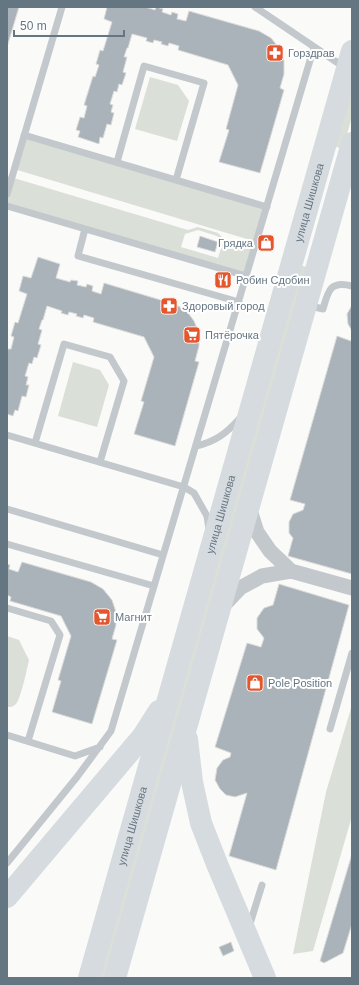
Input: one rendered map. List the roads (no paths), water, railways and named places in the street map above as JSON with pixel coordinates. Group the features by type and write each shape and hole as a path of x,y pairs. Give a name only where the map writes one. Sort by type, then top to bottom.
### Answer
{"main road":[{"name":"улица Шишкова","path":"89,978 171,694 349,60"},
{"path":"115,978 306,304 349,161 323,153"},
{"path":"295,254 319,261"},
{"path":"7,897 143,736 171,694"},
{"path":"186,728 192,782 201,823 265,978"}],"street":[{"path":"249,507 257,532 270,551 291,571"},
{"path":"220,609 240,588 262,576 291,571 352,588"}],"lane":[{"path":"7,194 62,7"},
{"path":"255,7 314,47 349,60"},
{"path":"7,863 100,747 111,731 314,47"},
{"path":"117,162 144,66 204,83 176,180"},
{"path":"24,135 267,207"},
{"path":"7,206 246,276"},
{"path":"85,229 78,256 239,302"},
{"path":"306,304 323,309 328,292 334,286 343,284 352,286"},
{"path":"35,443 64,344 110,357 124,381 100,462"},
{"path":"196,446 209,443 230,430 253,402"},
{"path":"7,435 184,487 194,493 207,516 212,548"},
{"path":"7,509 163,555"},
{"path":"7,544 154,586"},
{"path":"7,608 51,621 60,635 28,741"},
{"path":"330,729 352,652"},
{"path":"7,735 75,756 100,747"},
{"path":"247,934 262,885"}],"place":[{"name":"Горздрав","path":"275,53"},
{"name":"Грядка","path":"266,243"},
{"name":"Робин Сдобин","path":"223,280"},
{"name":"Здоровый город","path":"169,306"},
{"name":"Пятёрочка","path":"192,335"},
{"name":"Магнит","path":"102,617"},
{"name":"Pole Position","path":"255,683"}]}
